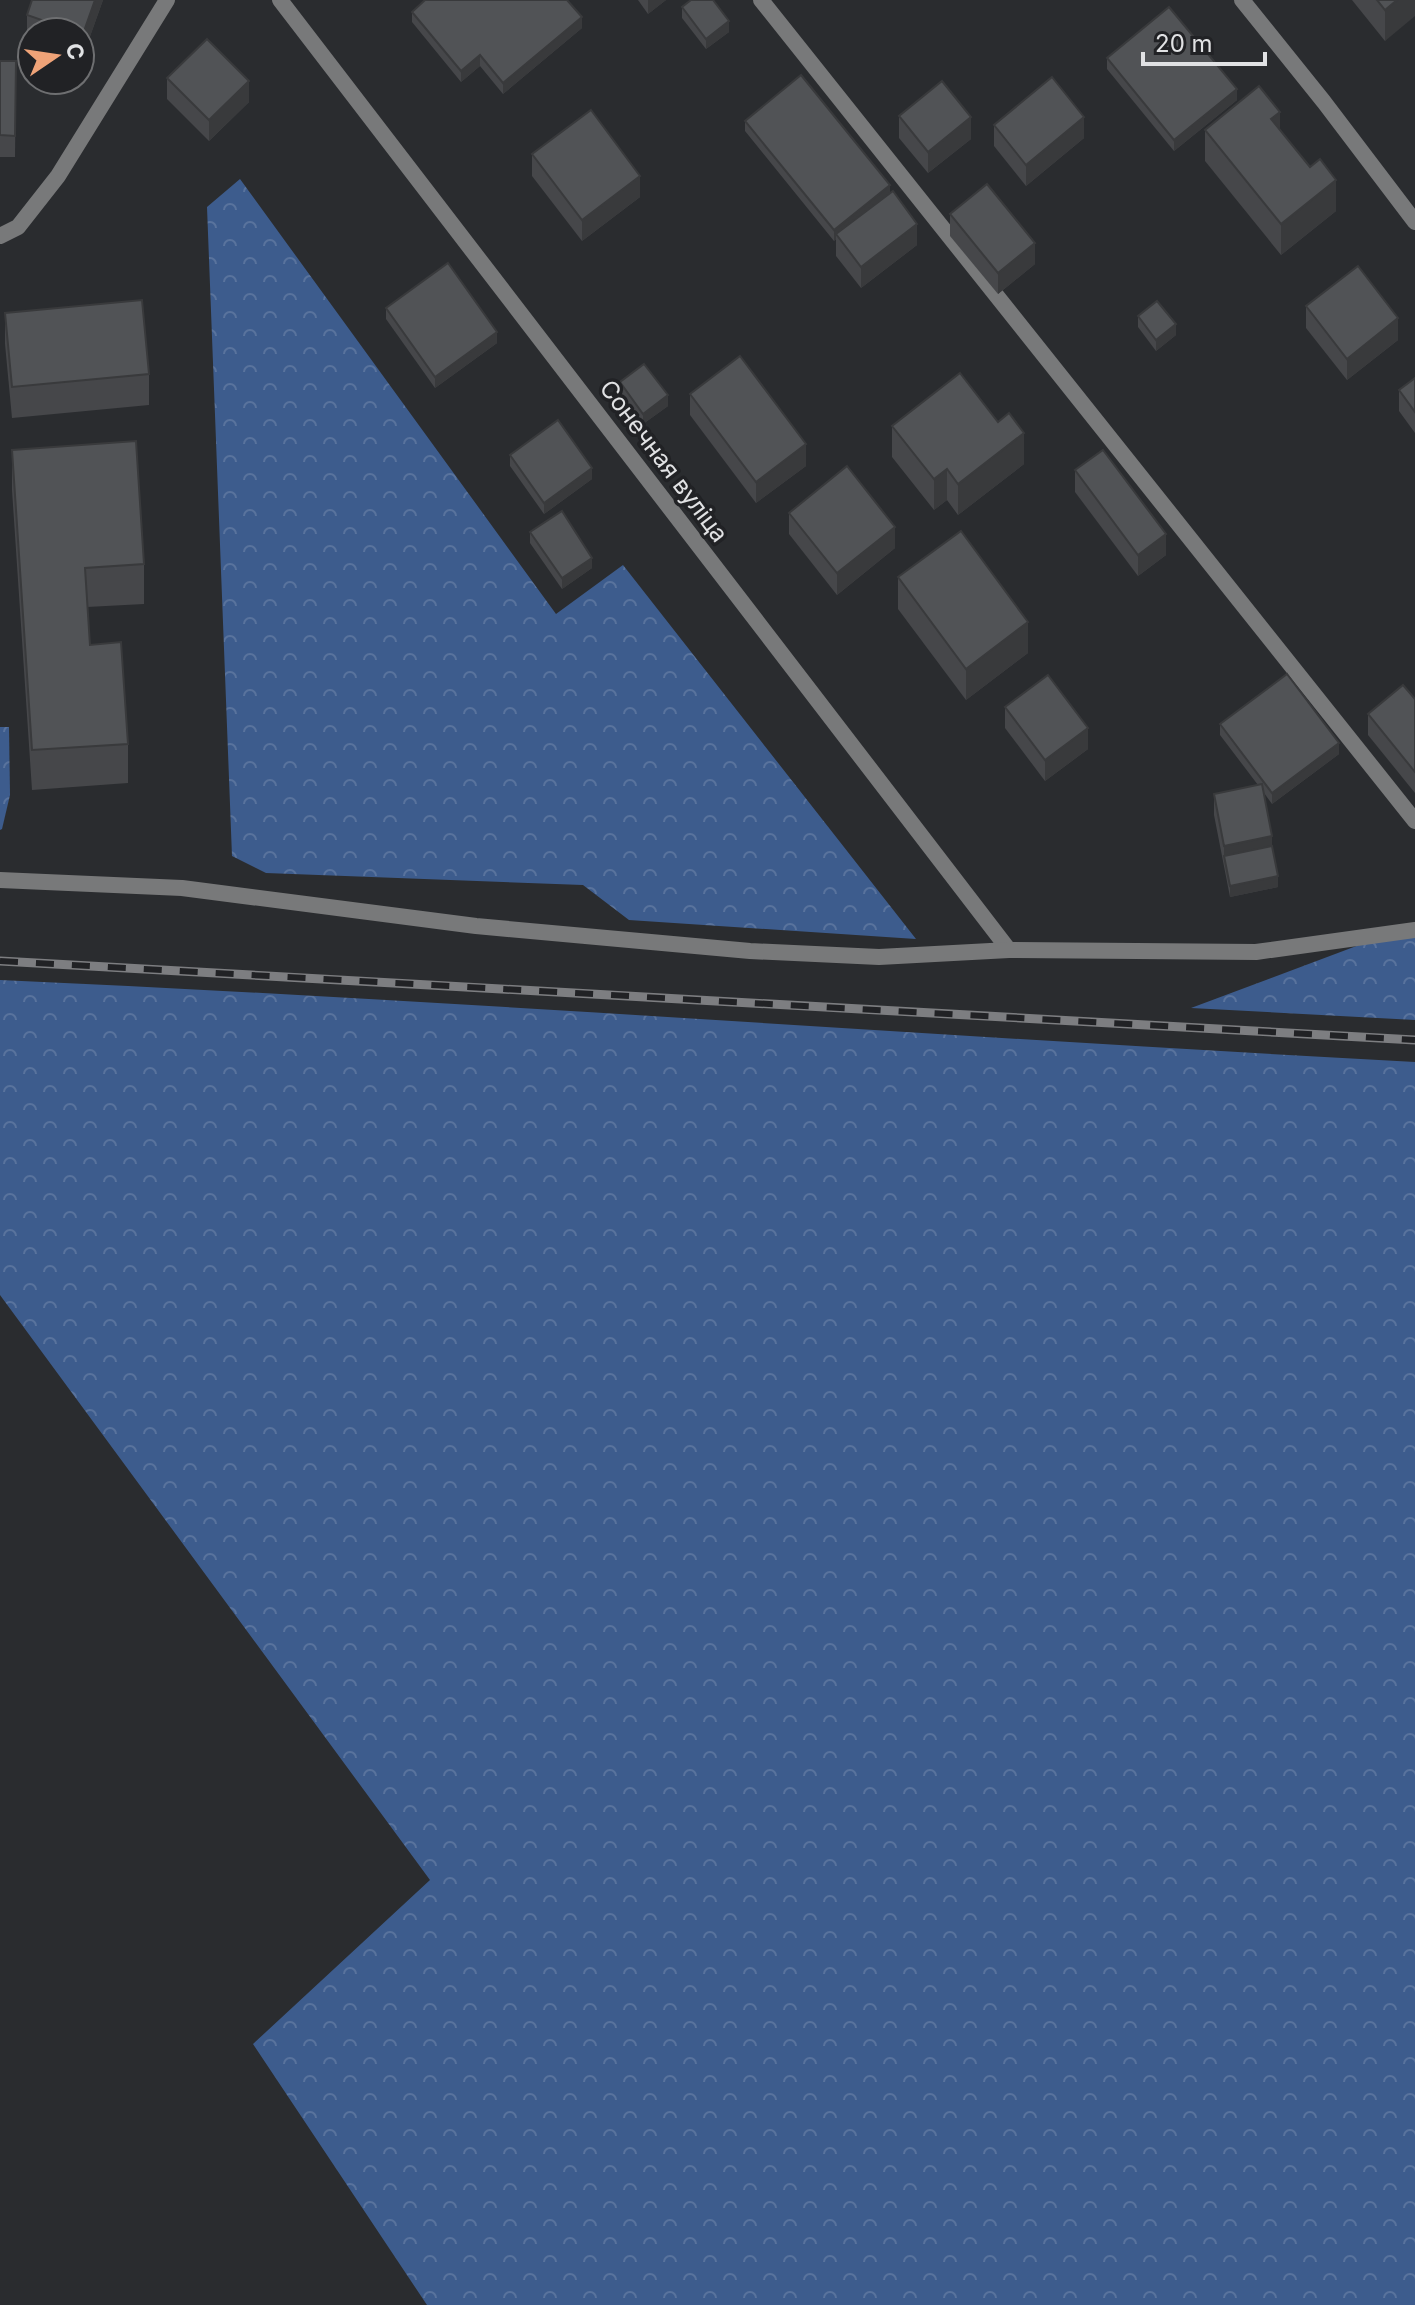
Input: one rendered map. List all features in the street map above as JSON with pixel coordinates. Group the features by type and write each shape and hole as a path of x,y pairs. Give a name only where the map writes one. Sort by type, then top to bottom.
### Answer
{"street":[{"path":"0,236 18,227 58,176 167,0"},
{"name":"Сонечная вуліца","path":"280,0 1009,950"},
{"path":"761,0 1415,821"},
{"path":"1242,0 1415,222"},
{"path":"0,880 182,888 476,926 750,951 879,957 1009,950 1256,952 1415,930"}],"green space":[{"path":"240,179 556,614 623,565 916,939 629,920 583,885 266,873 232,856 207,207"},
{"path":"0,727 9,727 10,795 0,830"},
{"path":"1415,924 1415,1020 1191,1008"},
{"path":"0,980 354,998 1415,1062 1415,2305 427,2305 253,2044 430,1880 0,1295"}],"building":[{"path":"32,0 95,0 89,16 27,15"},
{"path":"425,0 567,0 582,17 503,83 480,55 461,71 412,12"},
{"path":"691,0 713,0 729,21 706,39 682,7"},
{"path":"1377,0 1397,0 1385,10"},
{"path":"1169,7 1237,89 1174,140 1107,58"},
{"path":"207,39 249,81 209,120 167,78"},
{"path":"0,61 16,61 15,136 0,135"},
{"path":"801,75 890,185 834,230 745,121"},
{"path":"1052,77 1084,117 1026,165 994,125"},
{"path":"942,81 971,117 928,152 899,116"},
{"path":"1259,86 1280,112 1271,119 1310,167 1320,159 1336,180 1281,224 1205,130"},
{"path":"591,110 640,176 582,220 532,154"},
{"path":"987,184 1035,243 998,273 950,214"},
{"path":"893,191 917,224 861,267 836,234"},
{"path":"448,263 497,332 435,377 386,308"},
{"path":"1358,266 1398,318 1347,359 1306,306"},
{"path":"142,300 149,374 12,387 5,313"},
{"path":"1157,301 1176,324 1156,340 1138,316"},
{"path":"740,356 806,444 756,482 690,394"},
{"path":"644,364 668,395 643,414 620,382"},
{"path":"960,373 998,422 1009,413 1024,433 958,484 947,469 934,479 892,426"},
{"path":"1415,378 1415,412 1399,390"},
{"path":"558,420 592,468 544,503 510,455"},
{"path":"136,441 144,564 85,568 90,645 121,642 128,744 32,750 12,450"},
{"path":"1103,450 1166,534 1138,555 1075,470"},
{"path":"847,466 895,527 837,573 789,513"},
{"path":"562,511 592,558 562,578 530,532"},
{"path":"961,531 1028,622 966,669 898,577"},
{"path":"1287,674 1339,743 1272,793 1220,724"},
{"path":"1048,675 1088,728 1045,760 1005,707"},
{"path":"1403,685 1415,699 1415,772 1368,714"},
{"path":"1262,784 1272,836 1224,846 1214,794"},
{"path":"1272,846 1278,876 1230,886 1224,856"}],"railway":[{"path":"0,961 1415,1040"}]}
